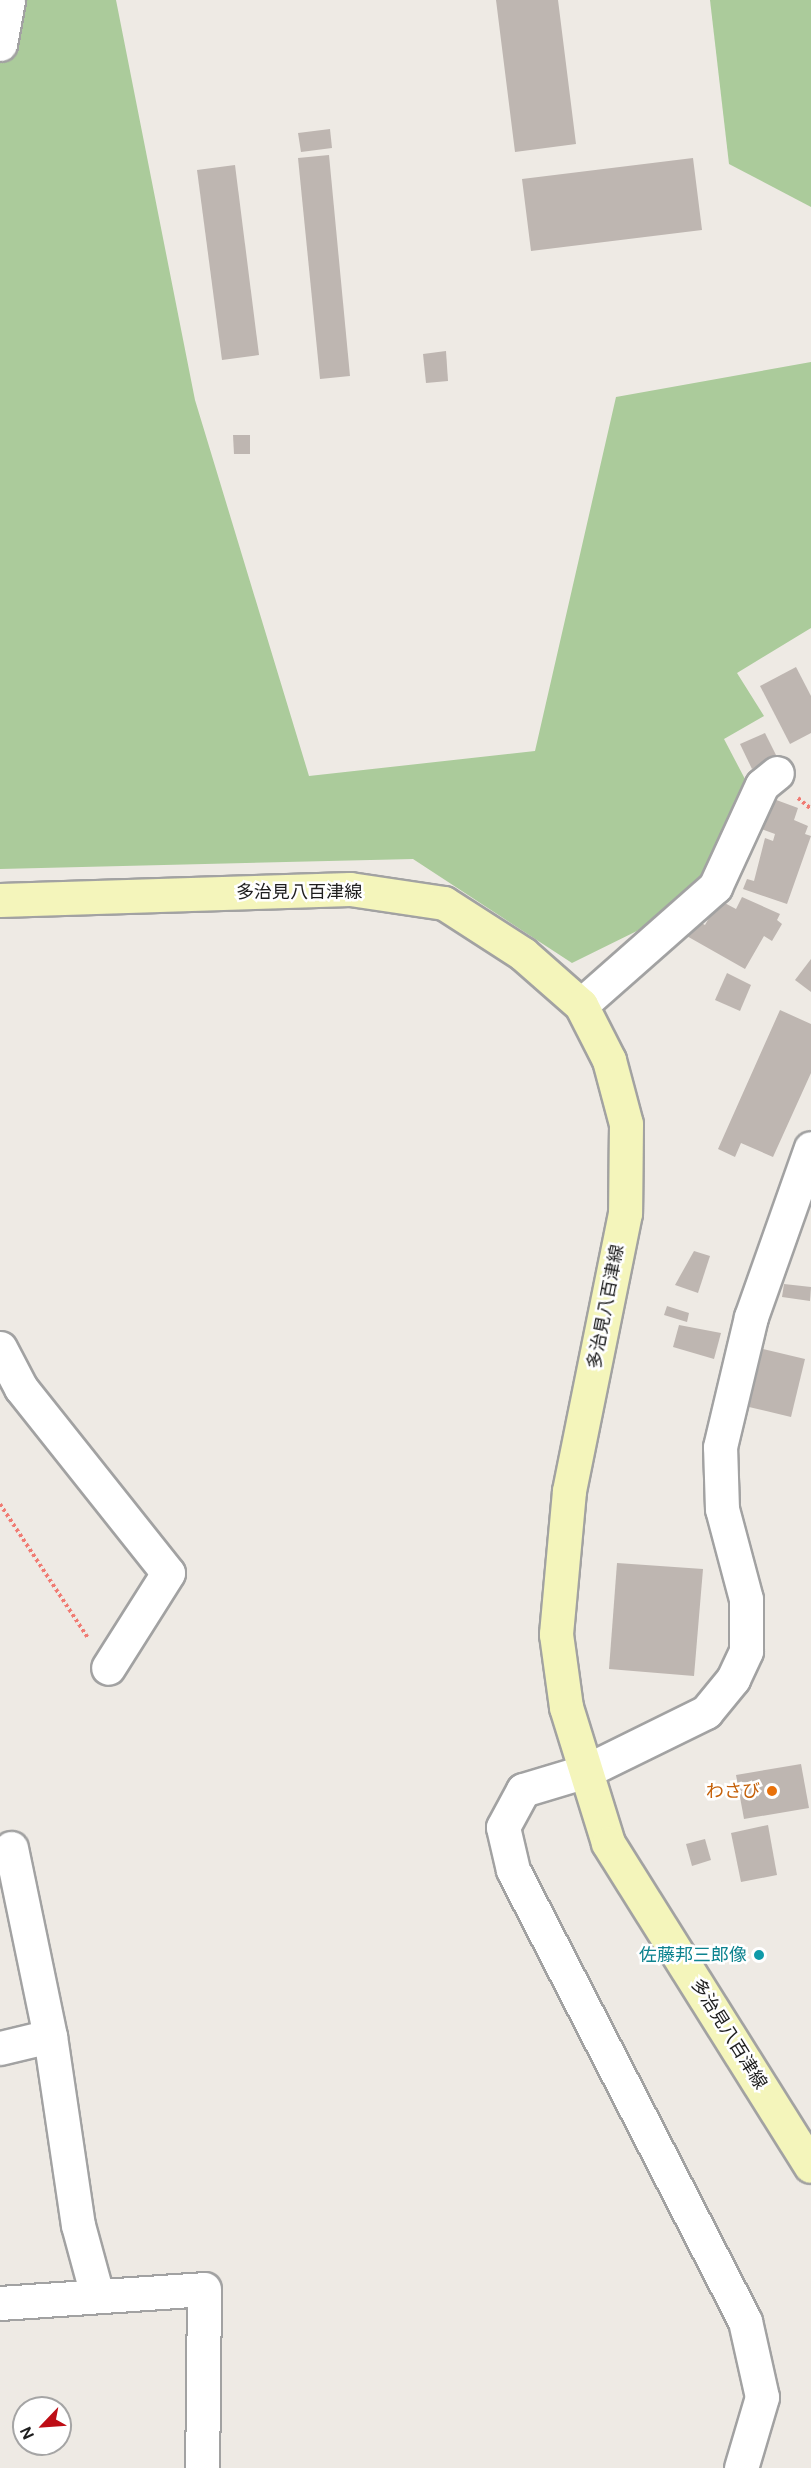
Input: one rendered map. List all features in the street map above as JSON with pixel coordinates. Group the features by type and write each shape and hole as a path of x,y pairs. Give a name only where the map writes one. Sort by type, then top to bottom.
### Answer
{"main road":[{"name":"多治見八百津線","path":"0,900 350,889 444,903 523,954 581,1005 609,1060 626,1124 625,1213 569,1491 556,1634 566,1707 608,1843 811,2166"}],"street":[{"path":"0,44 8,0"},
{"path":"581,1005 715,887 762,785 777,773"},
{"path":"741,2468 762,2397 745,2321 513,1870 503,1827 523,1790 586,1771 705,1712 733,1679 746,1651 746,1599 722,1509 720,1447 751,1317 794,1183 811,1148"},
{"path":"0,1347 10,1395 168,1573 108,1668"},
{"path":"11,1848 50,2036 78,2225 97,2295"},
{"path":"0,2048 50,2036"},
{"path":"0,2303 204,2289 202,2468"}],"path":[{"path":"0,1504 108,1668"}],"green space":[{"path":"0,0 116,0 195,400 309,776 535,751 616,397 811,362 811,628 737,673 764,716 724,739 746,781 703,882 647,926 572,963 413,859 0,869"},
{"path":"710,0 811,0 811,207 729,164"}],"building":[{"path":"496,0 558,0 576,144 515,152"},
{"path":"330,129 332,148 301,152 298,133"},
{"path":"329,155 350,376 320,379 298,158"},
{"path":"693,158 702,230 531,251 522,179"},
{"path":"235,165 259,355 222,360 197,170"},
{"path":"446,351 448,381 426,383 423,354"},
{"path":"233,435 250,435 250,454 234,454"},
{"path":"796,667 811,696 811,733 790,744 760,686"},
{"path":"765,733 777,757 752,769 740,744"},
{"path":"771,798 798,808 794,820 808,826 805,834 811,836 787,904 743,889 747,879 754,881 765,838 773,841 775,834 761,829"},
{"path":"742,897 780,914 777,920 782,924 772,941 764,936 745,969 685,935 694,919 705,925 719,900 736,909"},
{"path":"811,959 811,992 795,980"},
{"path":"727,973 751,985 740,1011 715,1000"},
{"path":"780,1010 811,1024 811,1073 773,1157 741,1143 735,1157 718,1149"},
{"path":"694,1251 710,1256 698,1293 675,1285"},
{"path":"784,1284 811,1287 810,1301 782,1297"},
{"path":"667,1306 689,1313 687,1322 664,1315"},
{"path":"679,1325 721,1333 714,1359 673,1347"},
{"path":"763,1349 805,1359 791,1417 749,1407"},
{"path":"617,1563 703,1569 694,1676 609,1669"},
{"name":"わさび","path":"801,1764 809,1808 744,1819 736,1775"},
{"path":"768,1825 777,1875 741,1882 731,1833"},
{"path":"705,1839 711,1860 692,1866 686,1844"}],"place":[{"name":"わさび","path":"772,1791"},
{"name":"佐藤邦三郎像","path":"759,1955"}]}
